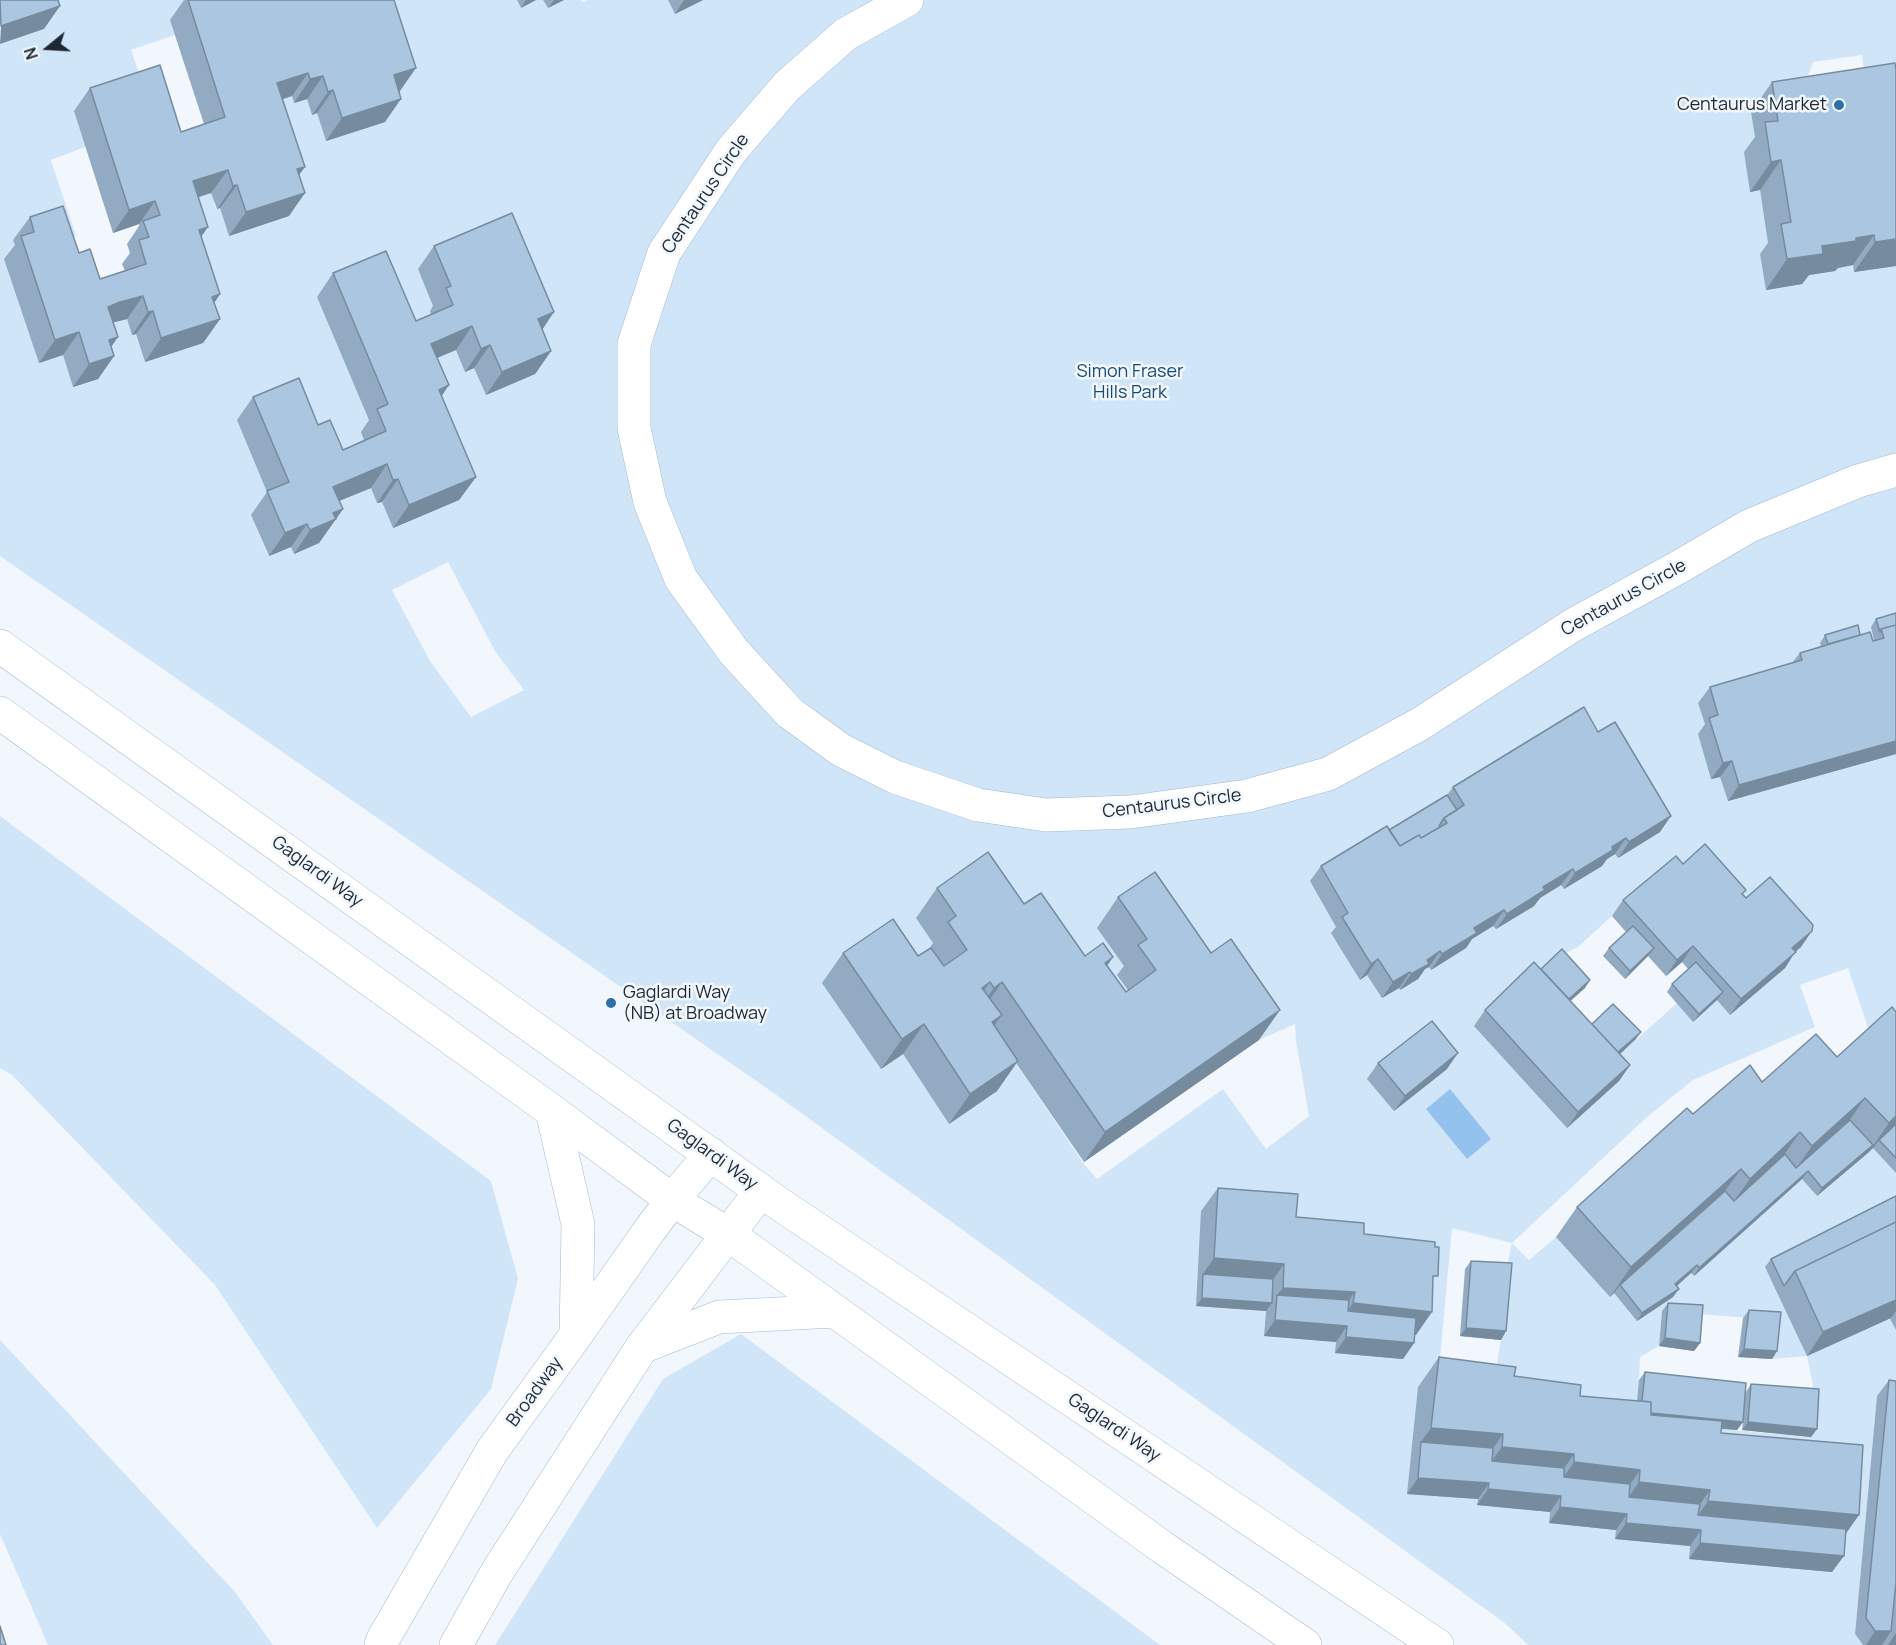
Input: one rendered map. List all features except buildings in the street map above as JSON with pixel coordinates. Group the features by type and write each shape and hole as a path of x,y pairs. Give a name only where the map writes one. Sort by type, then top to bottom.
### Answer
{"main road":[{"name":"Centaurus Circle","path":"907,0 846,34 787,86 731,151 664,253 634,344 634,428 650,502 681,579 734,652 790,713 841,750 896,777 978,805 1046,815 1131,812 1247,796 1328,774 1420,724 1573,625 1749,526 1858,481 1896,470"},
{"name":"Gaglardi Way","path":"0,646 761,1191 1437,1645"},
{"path":"0,713 672,1200 728,1234 1162,1547 1305,1645"},
{"path":"552,1111 578,1224 576,1335"},
{"name":"Broadway","path":"381,1645 492,1451 672,1200 711,1154"},
{"path":"456,1645 503,1562 642,1347 761,1191"},
{"path":"642,1347 719,1317 835,1311"}],"green space":[{"name":"Simon Fraser Hills Park","path":"42,0 234,0 171,20 175,35 131,50 144,88 85,147 51,160 76,236 65,239 63,355 73,387 104,325 127,319 132,335 136,334 145,362 194,198 211,193 216,209 220,208 230,236 261,106 292,96 294,102 307,99 312,115 317,113 326,141 377,98 399,91 370,0 517,0 521,8 536,0 543,0 548,8 564,0 583,2 588,0 668,0 675,14 703,0 1896,0 1896,97 1867,93 1862,55 1813,62 1798,104 1757,151 1750,191 1760,190 1770,253 1801,276 1853,265 1854,272 1896,266 1896,1065 1871,1037 1848,968 1800,985 1815,1027 1693,1080 1646,1118 1512,1243 1529,1260 1556,1237 1610,1296 1614,1293 1637,1320 1673,1297 1670,1292 1691,1273 1693,1276 1802,1179 1817,1196 1896,1127 1896,1237 1848,1337 1890,1319 1896,1330 1896,1398 1877,1397 1855,1634 1863,1645 1528,1645 1506,1624 775,1094 0,556 0,44 44,29","holes":["435,309 534,374 486,395 474,368 456,350 415,367 393,528 382,502 377,503 371,488 317,510 319,543 294,553 291,547 268,556 251,515 370,454 372,427 437,328","448,562 495,651 524,690 471,717 430,661 392,590","1665,872 1717,1000 1677,1003 1607,1066 1528,983 1557,957 1578,947","935,946 1135,1001 1126,969 1210,969 1259,1040 1295,1024 1309,1116 1266,1149 1223,1089 1097,1179 1084,1164 981,1012 949,1124 903,1054 946,980","1202,1211 1402,1359 1336,1342 1265,1336 1266,1311 1197,1306","1452,1228 1512,1243 1506,1271 1501,1339 1495,1376 1439,1369","1662,1311 1775,1320 1772,1359 1807,1356 1815,1397 1811,1437 1666,1424 1639,1380 1640,1357 1659,1346","1842,1475 1689,1559 1690,1546 1616,1539 1616,1530 1549,1523 1550,1512 1477,1505 1478,1499"]},
{"path":"0,816 491,1181 518,1279 491,1389 377,1528 215,1285 12,1075 0,1068"},
{"path":"741,1334 1160,1645 495,1645 663,1379"},
{"path":"0,1340 235,1592 273,1645 48,1645 0,1534"}],"water":[{"path":"1450,1089 1491,1139 1467,1159 1426,1109"}],"place":[{"name":"Centaurus Market","path":"1839,105"},
{"name":"Gaglardi Way (NB) at Broadway","path":"611,1003"}]}
